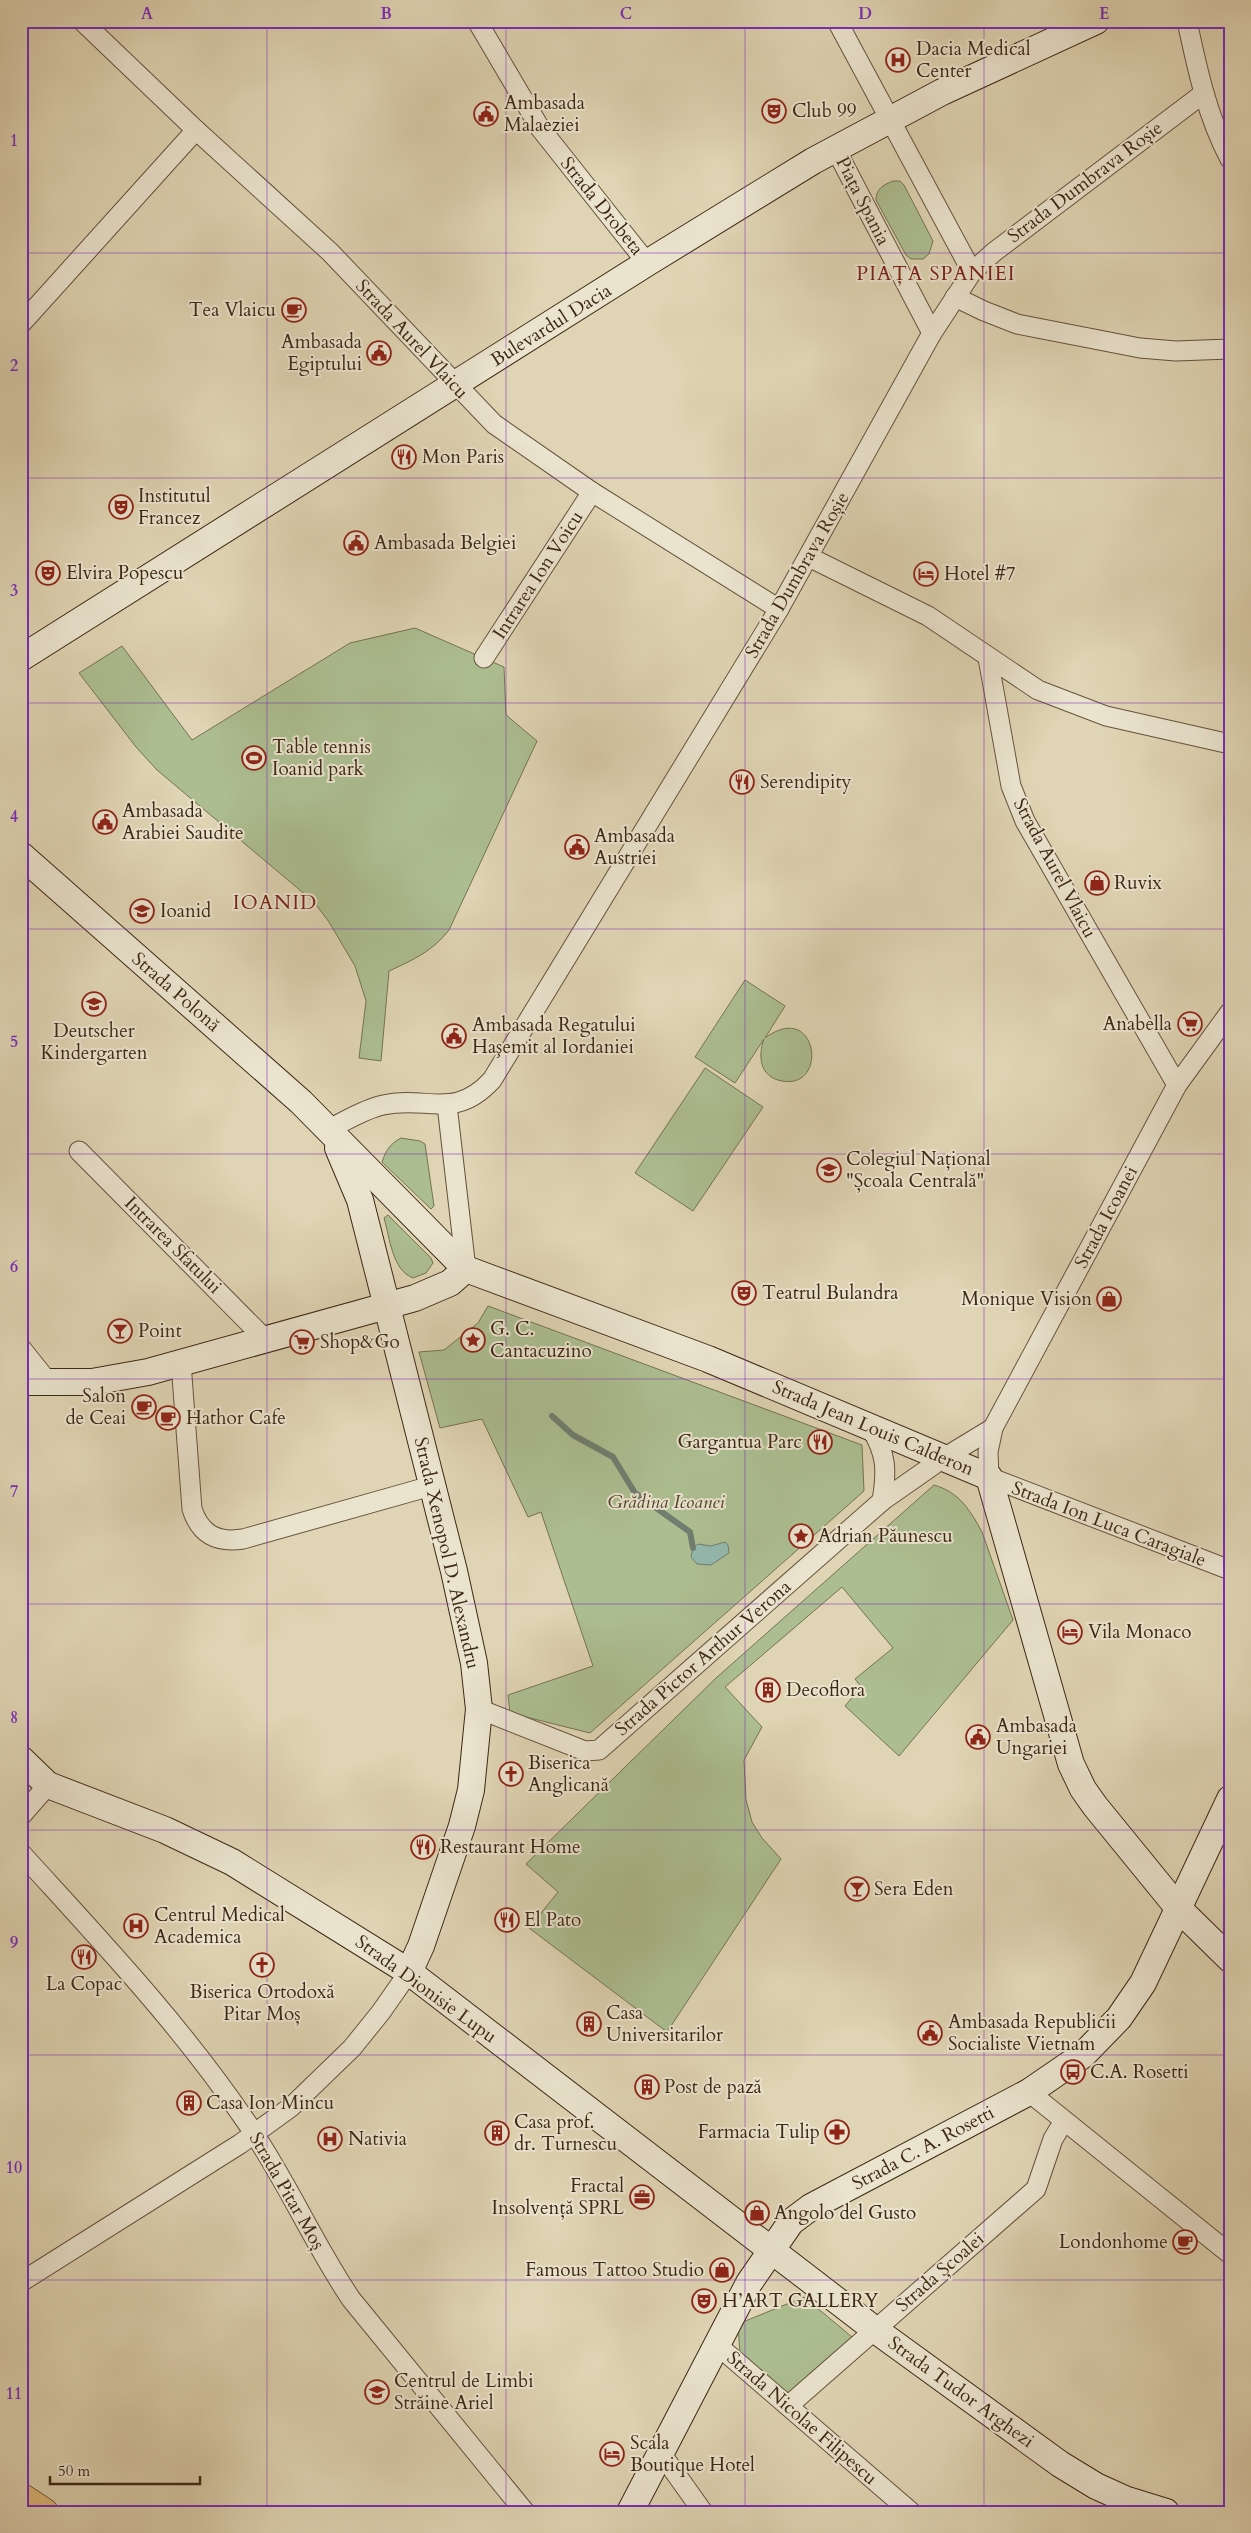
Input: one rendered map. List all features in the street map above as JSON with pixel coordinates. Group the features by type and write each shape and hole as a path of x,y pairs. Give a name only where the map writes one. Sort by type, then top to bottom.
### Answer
{"main road":[{"path":"21,2498 44,2512"}],"street":[{"name":"Strada Aurel Vlaicu","path":"82,21 196,130 330,252 478,410 508,436 592,492 779,609"},
{"name":"Strada Drobeta","path":"477,21 540,128 647,263"},
{"path":"837,21 972,272"},
{"name":"Bulevardul Dacia","path":"21,658 647,263 836,148 890,118 1096,21"},
{"path":"1187,21 1204,93 1213,121 1230,159"},
{"name":"Strada Dumbrava Roșie","path":"330,1130 382,1105 447,1105 472,1098 492,1080 779,609 932,333 972,272 994,252 1204,93"},
{"path":"21,324 196,130"},
{"name":"Piața Spania","path":"836,148 932,333"},
{"path":"955,297 1017,324 1140,348 1176,351 1230,349"},
{"name":"Intrarea Ion Voicu","path":"484,658 592,492"},
{"path":"809,557 928,616 1038,690 1106,716 1230,744"},
{"name":"Strada Aurel Vlaicu","path":"988,658 1011,786 1025,821 1176,1085"},
{"name":"Strada Polonă","path":"21,855 330,1130 466,1270"},
{"name":"Strada Icoanei","path":"989,1477 988,1452 993,1428 1176,1085 1230,1012"},
{"path":"21,1382 92,1382 124,1377 386,1306 434,1291 450,1283 466,1270 447,1105"},
{"name":"Strada Xenopol D. Alexandru","path":"330,1130 355,1186 386,1306 466,1620 474,1663 479,1709 471,1790 462,1826 421,1946 408,1972"},
{"name":"Intrarea Sfatului","path":"79,1152 266,1340"},
{"name":"Strada Jean Louis Calderon","path":"466,1270 708,1359 942,1459 989,1477 1071,1764 1083,1789 1179,1909 1230,1959"},
{"path":"21,1348 49,1382"},
{"path":"181,1363 192,1509 203,1531 212,1537 222,1540 243,1539 432,1486"},
{"path":"870,1427 884,1453 886,1469 882,1501"},
{"path":"942,1459 993,1428"},
{"name":"Strada Pictor Arthur Verona","path":"479,1709 585,1751 599,1750 882,1501 942,1459"},
{"name":"Strada Ion Luca Caragiale","path":"989,1477 1230,1570"},
{"name":"Strada Dionisie Lupu","path":"21,1759 48,1785 200,1845 275,1887 408,1972 770,2250"},
{"path":"21,1816 48,1785"},
{"name":"Strada C. A. Rosetti","path":"630,2512 749,2283 791,2222 811,2206 1029,2092 1076,2060 1119,2018 1143,1983 1230,1799"},
{"name":"Strada Pitar Moș","path":"21,1853 164,2011 207,2066 254,2134 351,2299 525,2512"},
{"path":"21,2282 254,2134 291,2107 334,2069 382,2012 408,1972"},
{"path":"1029,2092 1230,2254"},
{"name":"Strada Școalei","path":"788,2406 1036,2189 1053,2138 1064,2121"},
{"name":"Strada Tudor Arghezi","path":"770,2250 874,2329 1060,2464 1096,2486 1127,2500 1166,2512"},
{"name":"Strada Nicolae Filipescu","path":"716,2344 912,2512"},
{"path":"661,2454 703,2512"}],"green space":[{"path":"893,181 900,181 904,185 933,241 929,254 923,259 911,259 906,255 876,200 877,193 881,188"},
{"path":"415,628 504,667 506,715 537,741 449,930 429,949 414,959 389,971 381,1061 359,1058 366,1001 355,966 329,922 314,902 157,770 136,747 79,673 122,646 192,740 350,643"},
{"path":"745,980 785,1006 765,1038 783,1029 797,1030 806,1037 811,1048 811,1061 807,1073 797,1080 782,1081 774,1079 769,1075 762,1064 761,1058 764,1039 735,1083 695,1057"},
{"path":"705,1068 763,1107 693,1211 635,1173"},
{"path":"401,1138 420,1141 425,1144 434,1206 431,1209 382,1162 389,1148"},
{"path":"388,1215 431,1258 433,1263 426,1273 413,1278 400,1268 393,1252 384,1218"},
{"name":"Grădina Icoanei","path":"488,1306 862,1445 864,1491 590,1733 510,1713 508,1695 593,1666 541,1512 528,1517 482,1419 440,1428 419,1352 444,1350 478,1323"},
{"path":"934,1485 943,1488 957,1497 978,1524 1013,1620 899,1756 845,1706 861,1687 855,1679 893,1648 842,1587 725,1687 762,1727 744,1760 746,1800 752,1822 762,1838 781,1859 667,2032 529,1928 558,1892 526,1864 716,1678"},
{"path":"804,2297 852,2337 790,2395 740,2354 738,2324"}],"water":[{"path":"725,1542 728,1545 729,1553 711,1565 697,1564 691,1557 693,1548 698,1544 711,1546"}],"waterway":[{"path":"552,1416 573,1435 613,1457 635,1493 690,1532 693,1548"}],"place":[{"name":"Dacia Medical Center","path":"898,60"},
{"name":"Club 99","path":"774,111"},
{"name":"Ambasada Malaeziei","path":"486,114"},
{"name":"Tea Vlaicu","path":"294,310"},
{"name":"Ambasada Egiptului","path":"379,353"},
{"name":"Mon Paris","path":"404,457"},
{"name":"Institutul Francez","path":"121,507"},
{"name":"Ambasada Belgiei","path":"356,543"},
{"name":"Elvira Popescu","path":"48,573"},
{"name":"Hotel #7","path":"926,574"},
{"name":"Table tennis Ioanid park","path":"254,758"},
{"name":"Serendipity","path":"742,782"},
{"name":"Ambasada Arabiei Saudite","path":"105,822"},
{"name":"Ambasada Austriei","path":"577,847"},
{"name":"Ruvix","path":"1097,883"},
{"name":"Ioanid","path":"142,911"},
{"name":"Deutscher Kindergarten","path":"94,1004"},
{"name":"Anabella","path":"1190,1024"},
{"name":"Ambasada Regatului Haşemit al Iordaniei","path":"454,1036"},
{"name":"Colegiul Național \"Școala Centrală\"","path":"829,1170"},
{"name":"Teatrul Bulandra","path":"744,1293"},
{"name":"Monique Vision","path":"1109,1299"},
{"name":"Point","path":"120,1331"},
{"name":"G. C. Cantacuzino","path":"473,1340"},
{"name":"Shop&Go","path":"302,1342"},
{"name":"Salon de Ceai","path":"144,1407"},
{"name":"Hathor Cafe","path":"168,1418"},
{"name":"Gargantua Parc","path":"820,1442"},
{"name":"Adrian Păunescu","path":"801,1536"},
{"name":"Vila Monaco","path":"1070,1632"},
{"name":"Decoflora","path":"768,1690"},
{"name":"Ambasada Ungariei","path":"978,1737"},
{"name":"Biserica Anglicană","path":"511,1774"},
{"name":"Restaurant Home","path":"423,1847"},
{"name":"Sera Eden","path":"857,1889"},
{"name":"El Pato","path":"507,1920"},
{"name":"Centrul Medical Academica","path":"136,1926"},
{"name":"La Copac","path":"84,1957"},
{"name":"Biserica Ortodoxă Pitar Moș","path":"262,1965"},
{"name":"Casa Universitarilor","path":"589,2024"},
{"name":"Ambasada Republicii Socialiste Vietnam","path":"930,2033"},
{"name":"C.A. Rosetti","path":"1073,2072"},
{"name":"Post de pază","path":"647,2087"},
{"name":"Casa Ion Mincu","path":"189,2103"},
{"name":"Farmacia Tulip","path":"837,2132"},
{"name":"Casa prof. dr. Turnescu","path":"497,2133"},
{"name":"Nativia","path":"330,2139"},
{"name":"Fractal Insolvență SPRL","path":"642,2197"},
{"name":"Angolo del Gusto","path":"757,2213"},
{"name":"Londonhome","path":"1185,2242"},
{"name":"Famous Tattoo Studio","path":"722,2270"},
{"name":"H’ART GALLERY","path":"704,2301"},
{"name":"Centrul de Limbi Străine Ariel","path":"377,2392"},
{"name":"Scala Boutique Hotel","path":"612,2454"}],"district":[{"name":"PIAȚA SPANIEI","path":"936,273"},
{"name":"IOANID","path":"275,902"}]}
